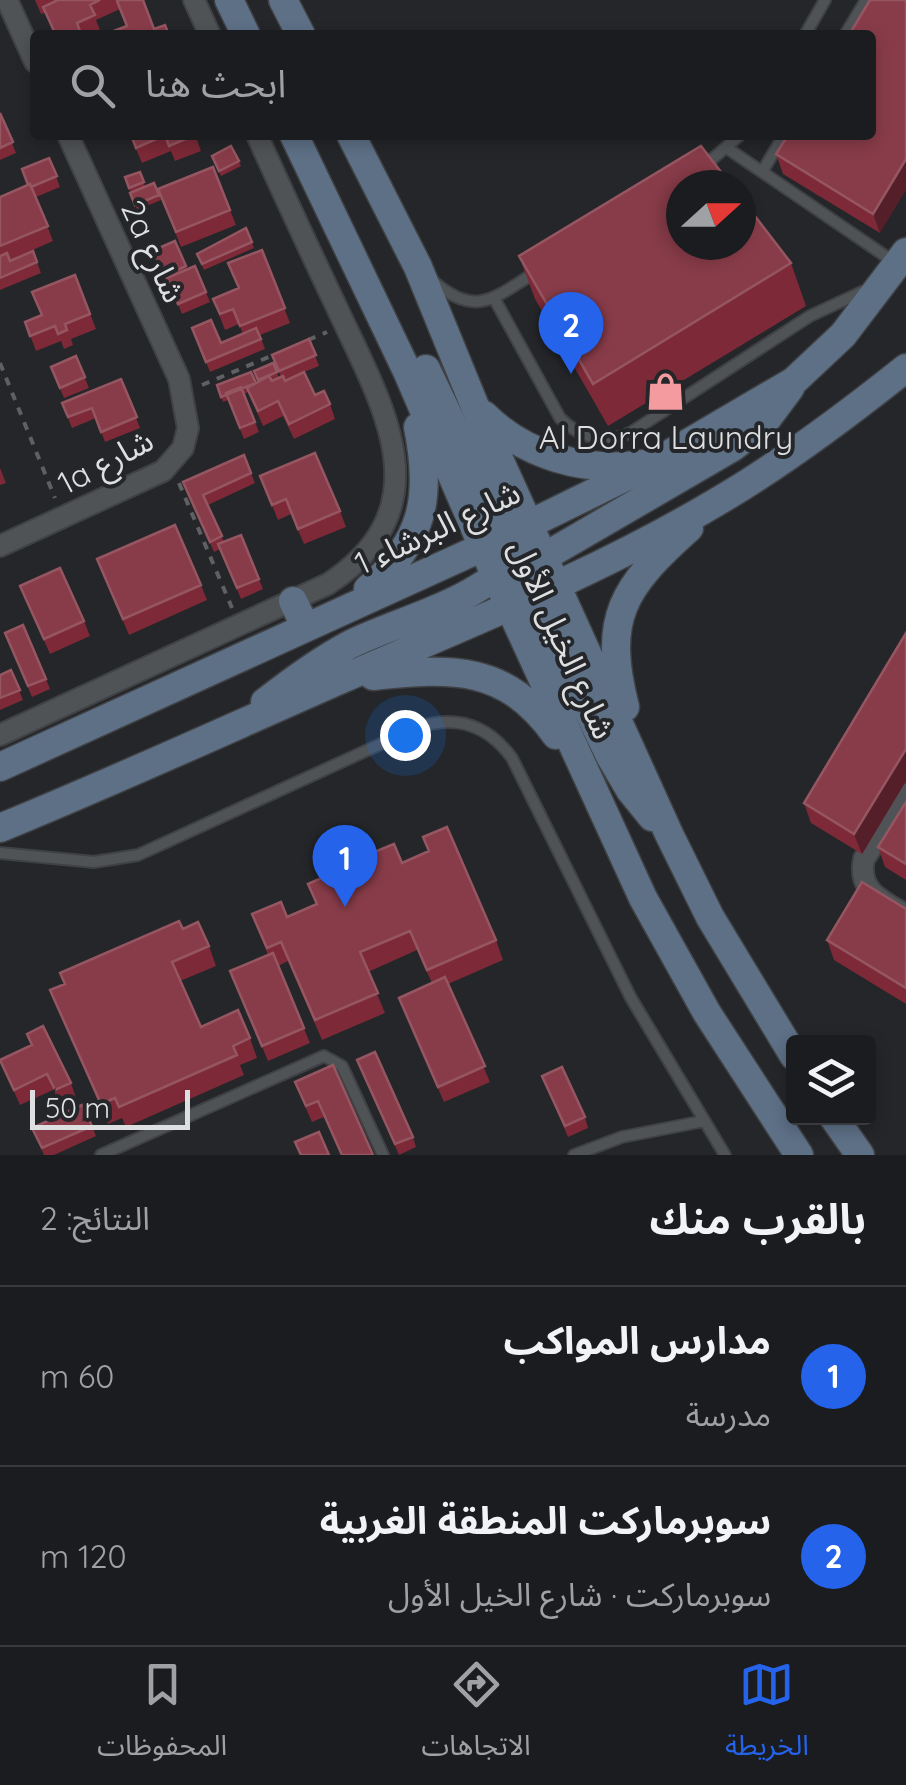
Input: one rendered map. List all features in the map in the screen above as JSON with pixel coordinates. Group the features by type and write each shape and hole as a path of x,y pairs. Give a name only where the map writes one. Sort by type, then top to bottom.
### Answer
{"main road":[{"path":"229,0 244,30"},
{"path":"282,0 297,30"},
{"name":"شارع الخيل الأول","path":"296,140 407,371 640,767 725,945 786,1043"},
{"name":"شارع الخيل الأول","path":"354,140 418,267 474,404 520,567 587,778 674,956 799,1155"},
{"name":"شارع البرشاء 1","path":"0,828 143,770 341,680 520,567 654,463 794,380 843,335 896,266"},
{"path":"370,293 412,343 619,773 642,806 669,834"},
{"name":"شارع البرشاء 1","path":"0,767 299,614 345,608 520,567 720,500 906,368"},
{"path":"345,608 396,562 418,524 426,484 407,371"},
{"path":"239,726 319,662 520,567 733,447 764,422 794,380"},
{"path":"474,404 502,432 554,458 605,466 654,463"},
{"path":"640,767 617,675 616,641 622,608 647,566 720,500"},
{"path":"341,680 431,670 485,676 511,688 539,711 587,778"},
{"path":"778,1125 782,1155"},
{"path":"839,1125 860,1155"}],"street":[{"path":"6,0 30,51"},
{"path":"194,0 208,30"},
{"name":"2a شارع","path":"70,140 184,393"},
{"path":"0,734 240,626 299,614 364,554 382,528 393,496 395,462 390,427 258,140"},
{"name":"1a شارع","path":"0,546 171,465 187,438 184,393"},
{"path":"906,794 864,859 862,869 863,879 874,896 906,914"}],"lane":[{"path":"808,30 825,0"},
{"path":"848,30 866,0"},
{"path":"699,170 735,140"},
{"path":"762,172 781,140"},
{"path":"494,298 560,418 571,430 600,440 630,432 810,316 896,266 727,148"},
{"path":"418,267 456,299 475,303 494,298 542,268"},
{"path":"0,853 94,862 138,855 418,727 442,721 468,723 493,736 512,758 631,998 726,1155"},
{"path":"100,1155 324,1056 342,1066 383,1155"},
{"path":"574,1155 622,1137 704,1121"}],"path":[{"path":"308,340 344,324"},
{"path":"184,393 291,347"},
{"path":"0,363 63,517"},
{"path":"171,465 240,626"}],"building":[{"path":"58,0 100,0 90,5 95,15 77,23 80,30 54,30 43,7"},
{"path":"143,0 154,29 165,25 167,30 116,30 127,26 117,1"},
{"path":"870,0 906,0 906,159 873,214 776,154 785,140 876,140 876,30 852,30"},
{"path":"0,113 13,142 0,148"},
{"path":"133,140 154,140 136,148"},
{"path":"231,146 239,161 219,171 212,156"},
{"path":"701,146 719,170 666,170 666,260 756,260 756,218 791,263 593,384 519,256"},
{"path":"49,158 57,176 28,185 22,169"},
{"path":"213,167 230,210 176,232 158,189"},
{"path":"140,172 144,182 129,188 125,177"},
{"path":"154,183 159,195 135,205 130,193"},
{"path":"30,184 48,226 0,246 0,197"},
{"path":"246,228 252,242 202,264 197,254"},
{"path":"175,241 186,266 164,276 152,251"},
{"path":"262,250 285,308 240,326 233,309 220,314 213,299 239,288 228,263"},
{"path":"33,251 37,262 0,278 0,256 7,253 10,261"},
{"path":"195,266 206,292 178,304 167,278"},
{"path":"75,275 90,314 65,324 67,330 58,334 55,326 30,336 25,322 42,315 32,292"},
{"path":"211,320 221,343 256,328 261,339 206,362 192,328"},
{"path":"309,339 316,355 279,371 272,355"},
{"path":"76,356 85,377 60,388 51,367"},
{"path":"273,363 277,372 258,380 254,371"},
{"path":"251,372 256,383 221,397 217,385"},
{"path":"304,372 315,395 324,391 330,404 289,424 278,401 258,411 247,388 269,376 272,381 283,376 285,381"},
{"path":"121,379 137,417 101,432 92,408 68,417 62,403"},
{"path":"241,387 255,422 240,428 226,393"},
{"path":"315,453 340,511 298,529 286,499 272,505 260,476"},
{"path":"244,455 251,473 203,495 222,536 210,542 183,482"},
{"path":"175,525 201,585 123,619 97,559"},
{"path":"241,535 259,579 237,588 218,544"},
{"path":"60,568 84,621 44,639 20,586"},
{"path":"23,625 46,679 28,686 5,633"},
{"path":"906,633 906,749 854,834 804,803"},
{"path":"11,670 20,690 0,698 0,675"},
{"path":"906,802 906,864 878,847"},
{"path":"447,827 496,940 427,970 410,931 360,952 378,993 315,1020 281,942 267,948 252,914 281,902 287,917 317,904 308,884 333,873 326,855 365,837 372,853 394,844 402,863 429,851 423,837"},
{"path":"862,882 906,909 906,988 827,940"},
{"path":"179,921 183,929 198,922 209,946 172,962 201,1027 238,1010 250,1038 233,1046 237,1055 119,1107 115,1098 101,1104 50,990 65,984 60,973"},
{"path":"273,953 304,1028 262,1046 230,971"},
{"path":"445,977 485,1066 438,1087 399,998"},
{"path":"43,1026 71,1083 55,1090 47,1074 14,1090 0,1060 32,1045 27,1034"},
{"path":"375,1052 413,1137 395,1144 357,1060"},
{"path":"333,1065 373,1155 342,1155 318,1101 306,1106 295,1082"},
{"path":"562,1067 585,1117 565,1126 542,1076"},
{"path":"82,1105 92,1126 42,1148 32,1128"},
{"path":"319,1132 329,1155 301,1155 295,1142"}],"place":[{"name":"سوبرماركت المنطقة الغربية","path":"571,374"},
{"name":"Al Dorra Laundry","path":"666,392"},
{"name":"مدارس المواكب","path":"345,907"}]}
